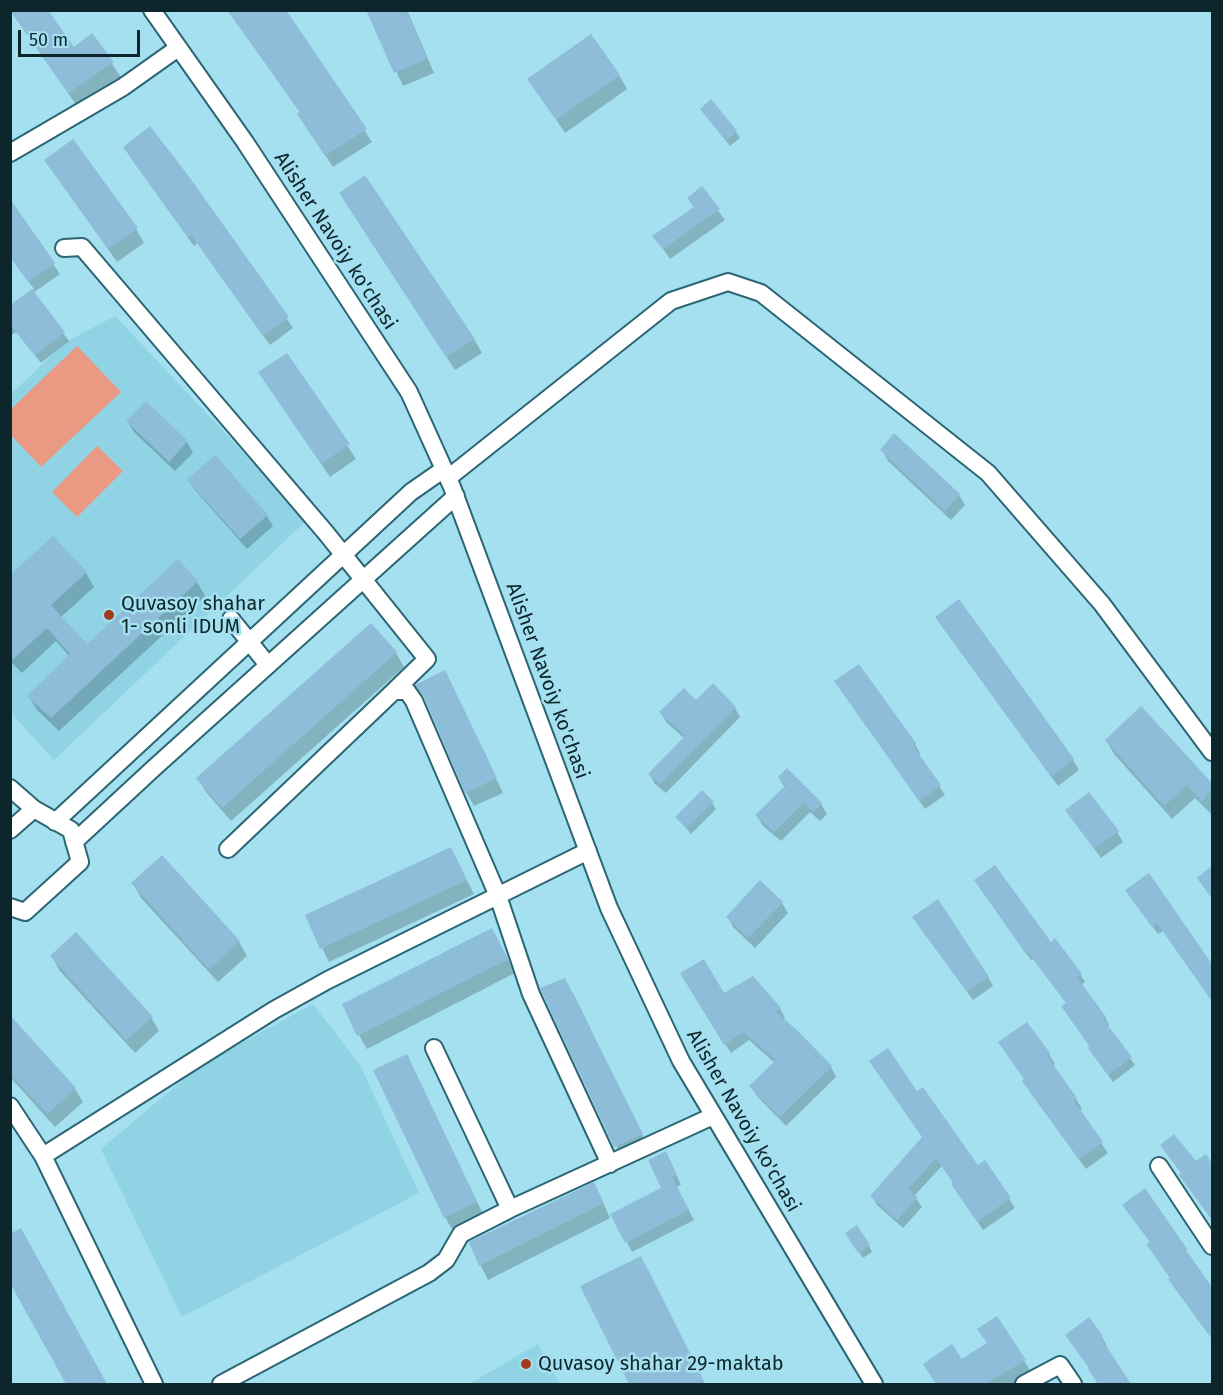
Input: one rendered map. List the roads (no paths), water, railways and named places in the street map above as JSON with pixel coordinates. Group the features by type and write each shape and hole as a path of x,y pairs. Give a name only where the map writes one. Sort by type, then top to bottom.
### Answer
{"street":[{"name":"Alisher Navoiy ko'chasi","path":"152,10 245,142 409,392 456,496 609,908 681,1062 874,1384"},
{"path":"10,153 123,87 178,48"},
{"path":"64,248 82,248 344,554 362,580 428,659 228,849"},
{"path":"55,822 411,492 446,473 671,301 728,282 761,293 988,473 1102,604 1212,752"},
{"path":"74,842 456,496"},
{"path":"231,619 268,665"},
{"path":"394,692 407,691 414,701 498,896 531,994 610,1164"},
{"path":"10,788 34,809 71,830 80,862 26,912 10,907"},
{"path":"10,830 34,809"},
{"path":"43,1156 274,1010 332,977 588,852"},
{"path":"434,1048 510,1209"},
{"path":"10,1106 43,1156 154,1384"},
{"path":"221,1384 429,1273 446,1260 461,1234 510,1209 713,1116"},
{"path":"1159,1166 1212,1246"},
{"path":"1024,1384 1060,1365 1073,1384"}],"place":[{"name":"Quvasoy shahar 1- sonli IDUM","path":"109,615"},
{"name":"Quvasoy shahar 29-maktab","path":"526,1364"}]}
